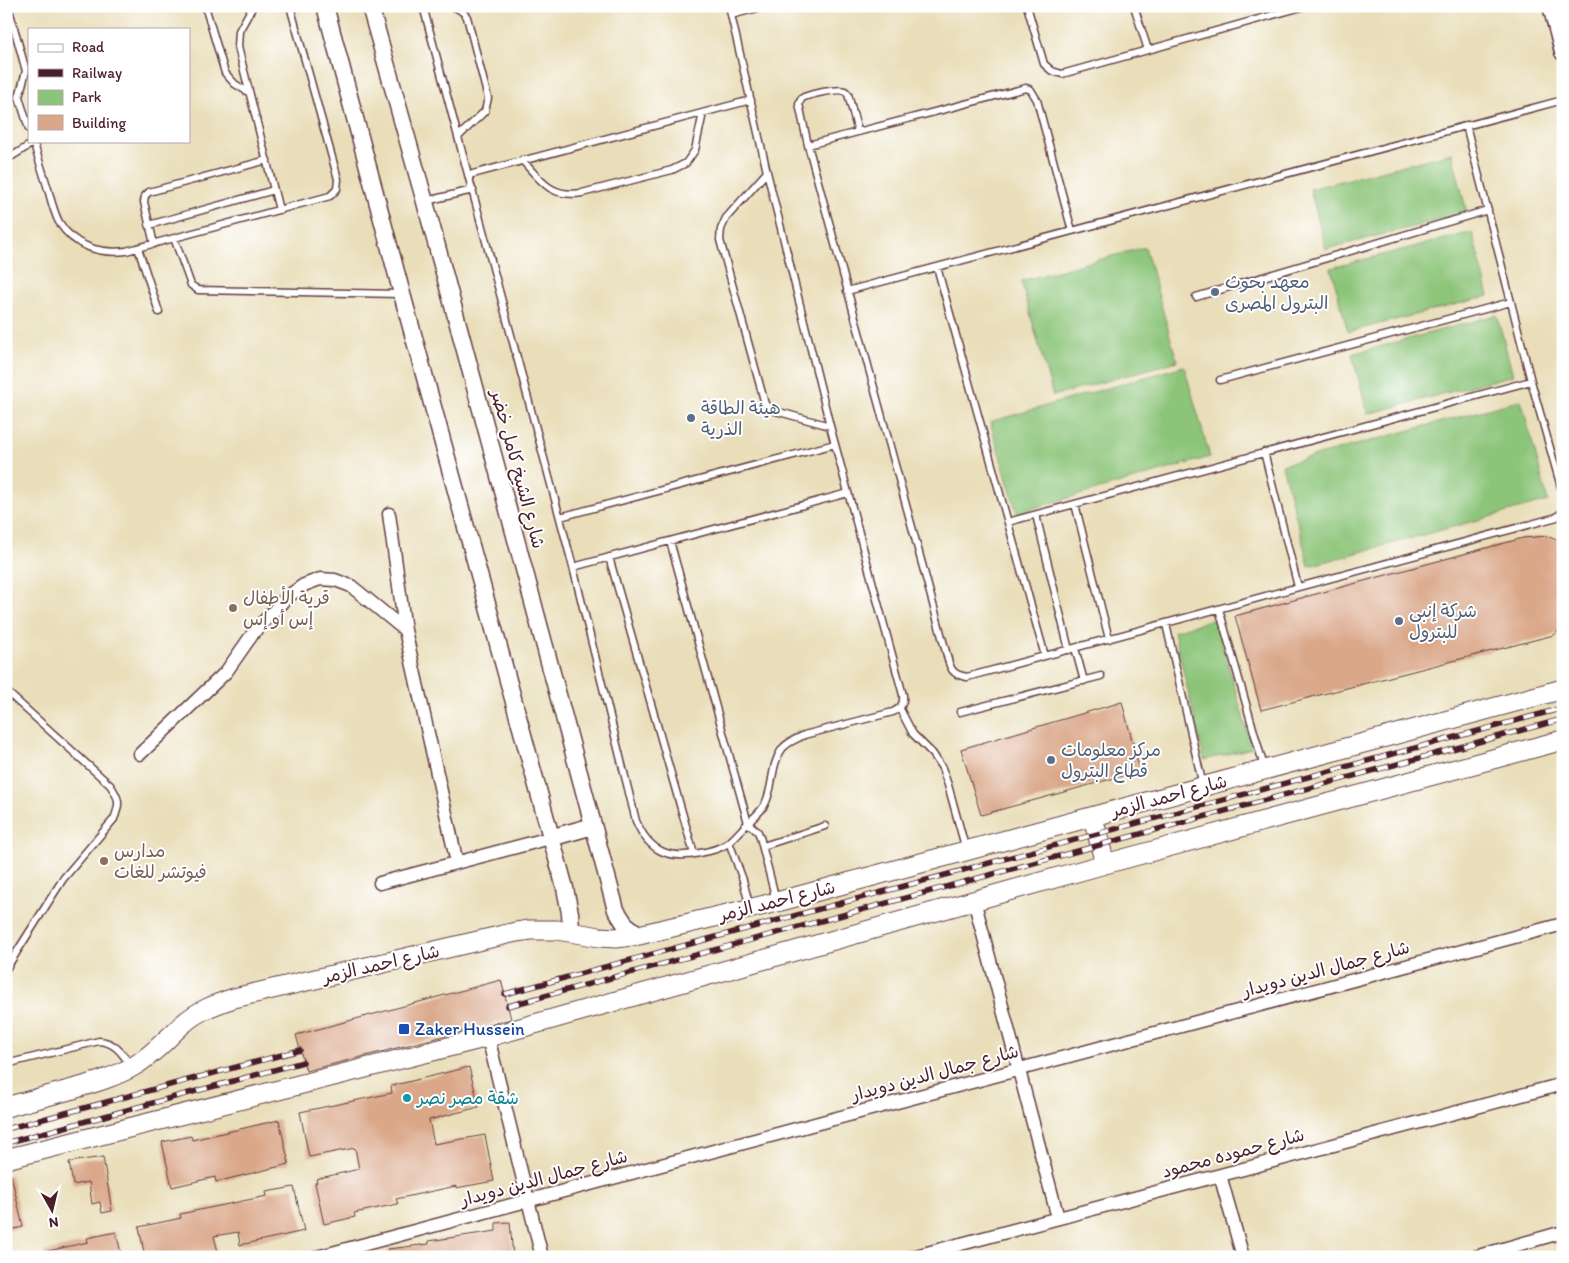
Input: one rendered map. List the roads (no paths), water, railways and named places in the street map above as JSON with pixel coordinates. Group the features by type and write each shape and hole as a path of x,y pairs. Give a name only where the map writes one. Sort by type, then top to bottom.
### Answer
{"main road":[{"path":"325,6 568,901 571,932"},
{"name":"شارع الشيخ كامل خضر","path":"370,6 425,202 616,910 626,924 639,935"},
{"path":"1551,6 1563,52"},
{"name":"شارع احمد الزمر","path":"6,1107 101,1081 132,1067 160,1048 194,1015 220,1002 234,998 516,932 544,930 608,938 639,935 777,902 1563,689"},
{"path":"6,1159 488,1037 1105,864 1562,742"},
{"path":"1093,817 1105,864"},
{"path":"550,838 593,826"}],"street":[{"path":"389,514 405,630 457,863"},
{"path":"140,754 226,672 254,632 287,597 304,585 320,579 335,580 351,586 405,630"},
{"path":"380,883 550,838"},
{"path":"974,900 1058,1218"},
{"name":"شارع جمال الدين دويدار","path":"317,1257 1563,924"},
{"path":"488,1037 542,1257"},
{"name":"شارع حموده محمود","path":"912,1257 1563,1084"},
{"path":"1220,1175 1243,1257"},
{"path":"1475,1257 1563,1232"}],"lane":[{"path":"8,6 26,70 19,98 28,126"},
{"path":"205,6 226,73 235,84 248,92"},
{"path":"253,6 242,24 238,47 248,92 280,210"},
{"path":"6,160 33,142 59,222 69,235 81,244 96,250 111,252 154,244 330,196 334,193 338,184 290,6"},
{"path":"423,6 560,516 636,821 642,834 652,846 664,853 679,856 719,848 729,842 748,824 765,804 776,760 783,748 804,735 900,708 904,702 830,426 729,6"},
{"path":"450,6 458,8 467,17 488,98 485,111 459,136"},
{"path":"731,15 766,6"},
{"path":"1027,6 1044,64 1052,71 1062,74 1305,6"},
{"path":"1134,6 1148,50"},
{"path":"858,132 848,94 845,90 840,89 802,98 799,104 808,145 847,291 952,671 957,675 967,677 1219,610 1557,517 1563,511"},
{"path":"808,145 1021,89 1031,90 1037,100 1072,231"},
{"path":"469,174 751,100"},
{"path":"847,291 1563,100"},
{"path":"522,160 550,189 566,194 582,193 672,170 686,163 695,150 703,113"},
{"path":"1466,125 1531,382 1563,494"},
{"path":"154,244 144,202 145,196 149,192 267,160"},
{"path":"768,172 726,218 721,229 720,240 765,404 772,410 830,426"},
{"path":"149,225 274,190"},
{"path":"425,202 473,190"},
{"path":"1196,296 1488,210"},
{"path":"174,238 190,281 194,288 198,290 402,294"},
{"path":"138,248 159,312"},
{"path":"937,267 1046,656"},
{"path":"1220,380 1511,302"},
{"path":"1008,522 1531,382"},
{"path":"560,516 835,444"},
{"path":"1264,452 1298,587"},
{"path":"573,568 848,493"},
{"path":"1075,504 1109,639"},
{"path":"1036,514 1072,649 1084,680"},
{"path":"670,541 748,824 758,832 777,902"},
{"path":"609,557 694,854"},
{"path":"1219,610 1265,770"},
{"path":"1166,624 1203,787"},
{"path":"960,712 1101,676"},
{"path":"6,691 110,785 117,795 119,808 114,820 80,857 59,885 6,969"},
{"path":"900,708 912,734 933,754 942,768 967,851"},
{"path":"763,846 825,826"},
{"path":"729,842 743,880 750,909"},
{"path":"6,1064 98,1041 105,1041 116,1047 132,1067"}],"railway":[{"path":"505,994 1563,708"},
{"path":"508,1006 1563,719"},
{"path":"6,1129 300,1050"},
{"path":"6,1143 303,1062"}],"place":[{"name":"معهد بحوث البترول المصرى","path":"1215,292"},
{"name":"هيئة الطاقة الذرية","path":"691,418"},
{"name":"قرية الأطفال إس أو إس","path":"233,608"},
{"name":"شركة إنبى للبترول","path":"1399,621"},
{"name":"مركز معلومات قطاع البترول","path":"1051,760"},
{"name":"مدارس فيوتشر للغات","path":"104,861"},
{"name":"Zaker Hussein","path":"404,1029"},
{"name":"شقة مصر نصر","path":"407,1098"}]}
